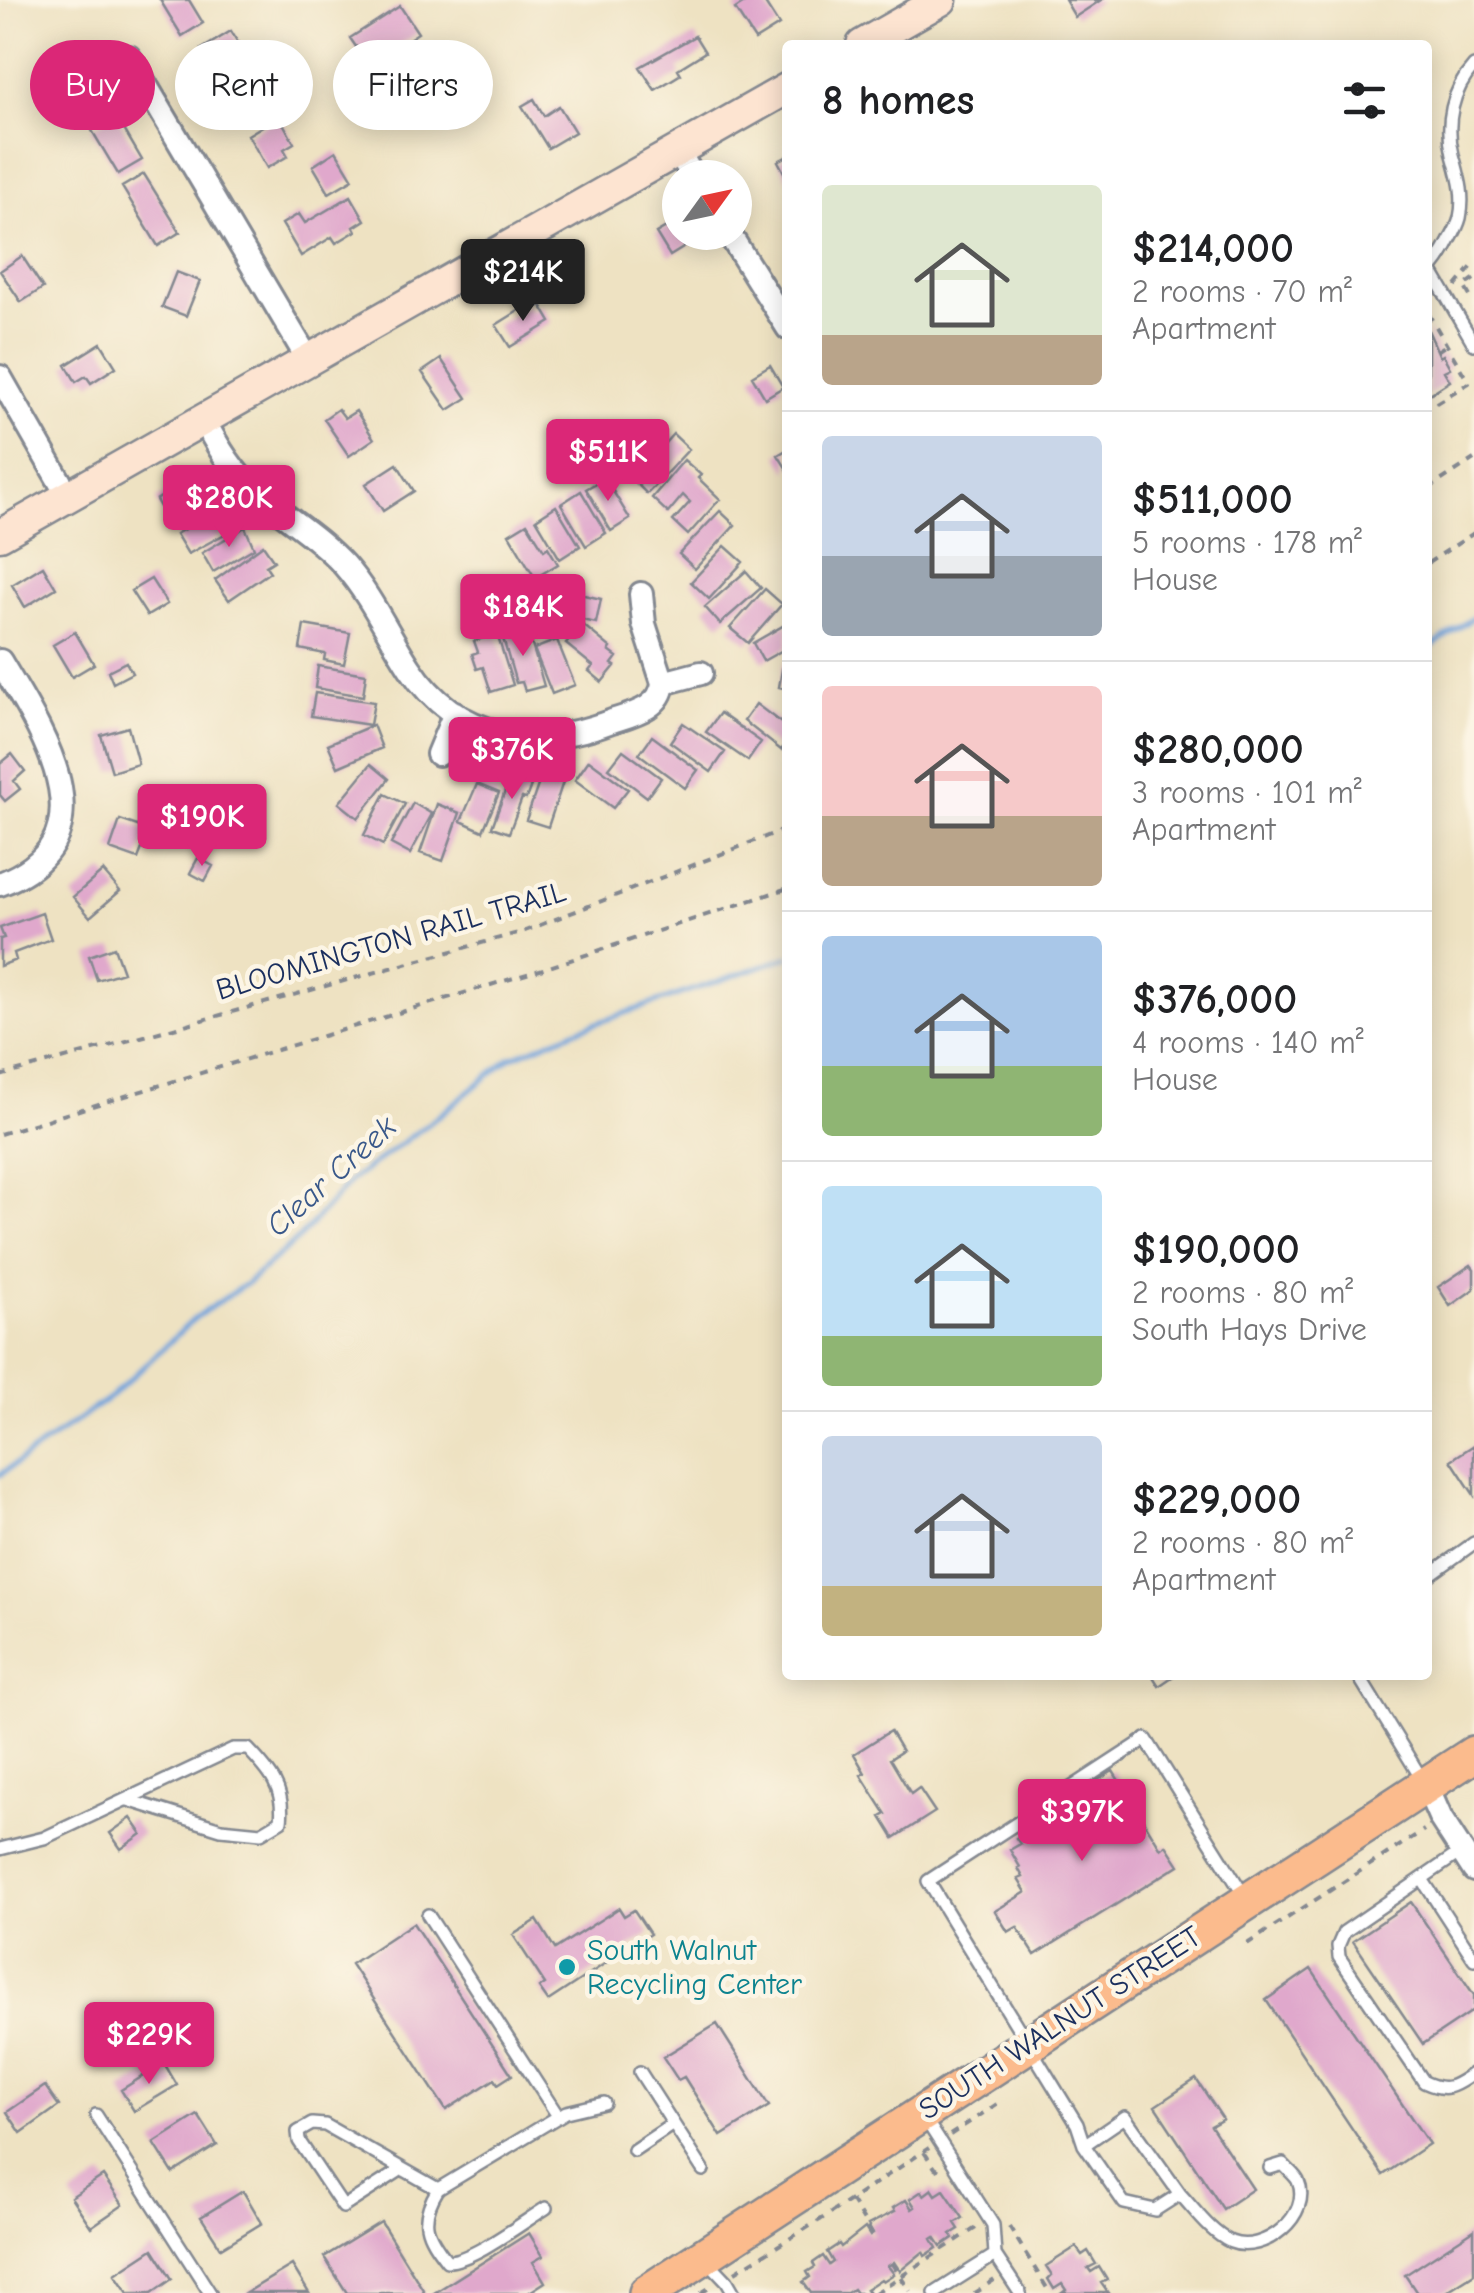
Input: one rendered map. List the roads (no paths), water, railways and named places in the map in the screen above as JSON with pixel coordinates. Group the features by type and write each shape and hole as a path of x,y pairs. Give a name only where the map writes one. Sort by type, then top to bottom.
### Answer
{"main road":[{"name":"SOUTH WALNUT STREET","path":"647,2293 714,2267 931,2127 1029,2044 1474,1754"}],"street":[{"path":"871,40 938,1"},
{"path":"0,535 782,91"},
{"path":"155,102 309,361"},
{"path":"678,151 683,160"},
{"path":"739,250 782,318"},
{"path":"0,376 68,496"},
{"path":"204,418 220,450 248,485 326,549 354,578 425,688 455,713 499,733 558,737 588,730 656,702 662,683 644,624 641,594"},
{"path":"0,661 38,726 58,774 63,804 58,833 43,857 0,884"},
{"path":"662,683 701,674"},
{"path":"438,754 455,713"},
{"path":"1426,1785 1468,1861"}],"lane":[{"path":"1432,268 1460,222 1462,182 1452,152 1450,124 1454,96 1474,66"},
{"path":"1432,276 1474,344"},
{"path":"1432,1573 1474,1543"},
{"path":"1361,1680 1426,1785"},
{"path":"1180,2194 1155,2210 1124,2203 1084,2145 1077,2124 928,1880 1146,1739 1247,1901"},
{"path":"0,1849 44,1838 233,1748 248,1749 257,1758 284,1802 281,1822 261,1833 221,1829 128,1800"},
{"path":"1468,1861 1422,1879 1344,1932 1338,1946 1339,1957 1424,2082 1438,2088 1453,2087 1474,2072"},
{"path":"1422,1879 1474,1960"},
{"path":"428,1915 558,2116"},
{"path":"640,2072 702,2170"},
{"path":"546,2208 470,2256 455,2261 447,2261 428,2234 425,2220 426,2208 438,2190 558,2116 604,2102"},
{"path":"96,2115 210,2293"},
{"path":"1084,2145 1125,2118 1180,2194 1216,2232 1234,2243 1268,2241 1287,2225 1300,2202 1298,2181 1282,2164 1270,2168"},
{"path":"402,2169 343,2207 299,2141 298,2132 312,2124 324,2125 402,2169 438,2190"},
{"path":"634,2150 674,2124"},
{"path":"931,2127 994,2225 995,2254 1020,2293"},
{"path":"935,2293 995,2254"},
{"path":"714,2267 734,2293"}],"waterway":[{"name":"Clear Creek","path":"1432,646 1474,617"},
{"name":"Clear Creek","path":"0,1475 113,1395 195,1318 247,1283 299,1238 350,1181 510,1058 582,1028 782,959"}],"place":[{"name":"South Walnut Recycling Center","path":"567,1967"}]}
